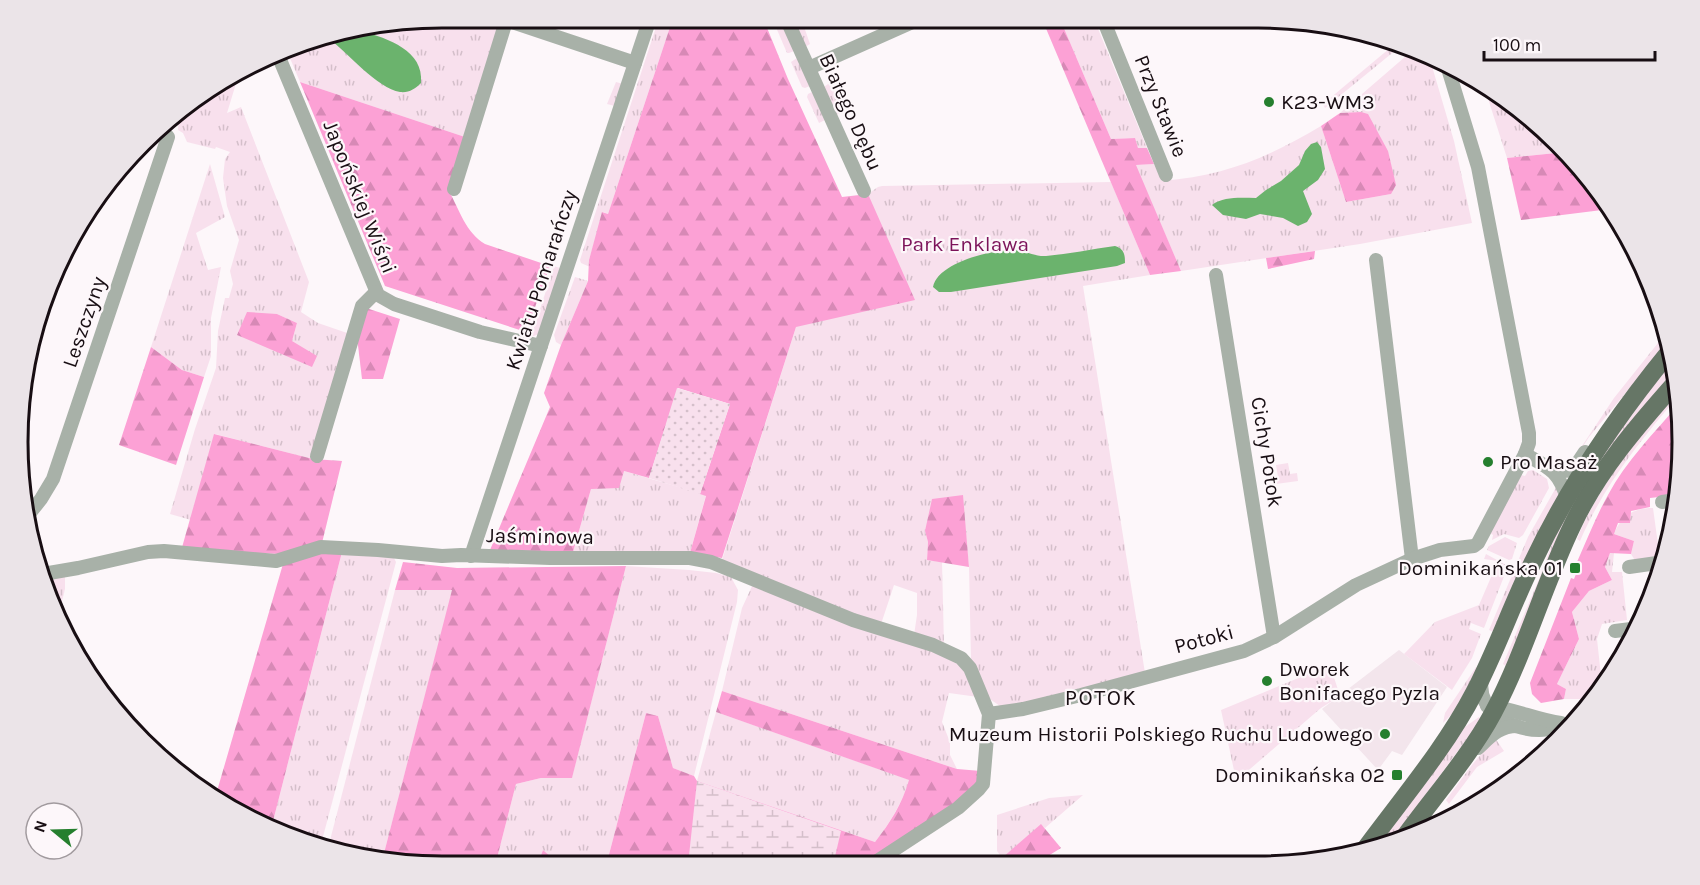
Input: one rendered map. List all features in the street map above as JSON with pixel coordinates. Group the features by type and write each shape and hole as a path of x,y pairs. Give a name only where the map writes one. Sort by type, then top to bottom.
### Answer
{"main road":[{"path":"1371,840 1460,718 1484,674 1532,563 1567,498 1613,426 1663,360"},
{"path":"1411,827 1456,767 1512,673 1557,561 1590,491 1620,449 1668,391"}],"street":[{"path":"454,189 502,28"},
{"path":"528,28 635,63"},
{"name":"Kwiatu Pomarańczy","path":"471,556 647,28"},
{"name":"Białego Dębu","path":"790,28 864,191"},
{"path":"808,68 897,28"},
{"name":"Przy Stawie","path":"1107,28 1166,175"},
{"name":"Japońskiej Wiśni","path":"281,61 376,291 382,298 490,335 541,346"},
{"path":"1450,76 1478,167 1529,433 1525,454 1555,472 1567,498"},
{"name":"Leszczyny","path":"34,508 53,479 168,137"},
{"path":"1376,260 1412,559"},
{"name":"Cichy Potok","path":"1216,275 1274,637"},
{"path":"317,456 362,306 376,291"},
{"path":"1555,472 1573,470 1595,438 1613,426"},
{"name":"Potoki","path":"989,714 1023,710 1244,651 1274,637 1356,585 1412,559 1440,550 1476,545 1525,454"},
{"name":"Jaśminowa","path":"49,573 148,552 164,551 276,561 321,547 432,556 690,558 711,562 853,620 933,645 961,658 970,668 989,714"},
{"path":"1629,567 1653,564"},
{"path":"1615,631 1627,629"},
{"path":"1512,673 1514,701 1522,720"},
{"path":"1484,674 1481,691 1492,708"},
{"path":"1460,718 1472,708 1492,708 1522,720 1562,723"},
{"path":"885,856 958,808 980,789 984,773 989,714"},
{"path":"1456,767 1495,732 1522,720"}],"shaded area":[{"path":"372,34 393,42 411,54 417,62 421,83 414,89 400,92 372,77 334,43"},
{"path":"1317,142 1321,147 1325,169 1318,180 1303,191 1312,214 1307,222 1298,226 1283,218 1260,214 1246,219 1223,215 1212,205 1227,199 1256,198 1299,165 1305,151 1311,144"},
{"path":"1115,246 1122,250 1125,257 1125,263 1117,266 951,292 939,292 933,287 937,278 955,264 993,252 1014,250 1046,256"},
{"path":"1399,650 1447,687 1402,755 1392,751 1378,770 1322,709"}],"green space":[{"path":"442,28 498,28 465,137 300,82 290,58 309,50 362,36 388,32"},
{"path":"656,28 670,28 608,214 603,212 589,260 590,267 581,263 580,260"},
{"path":"670,28 767,28 842,197 868,194 915,300 796,327 722,558 690,553 706,496 700,494 730,404 678,388 649,478 624,471 619,488 591,489 573,552 490,550 550,407 544,393 588,281 589,260 602,212 608,214"},
{"path":"776,28 784,28 794,51 787,53"},
{"path":"796,28 804,28 810,44 805,47"},
{"path":"1046,28 1064,28 1111,139 1135,138 1138,148 1147,148 1154,164 1136,165 1181,271 1150,275"},
{"path":"1064,28 1098,28 1147,148 1138,148 1134,138 1111,139"},
{"path":"1388,49 1394,51 1325,108 1323,104"},
{"path":"1406,56 1432,67 1454,141 1472,223 1360,244 1181,271 1135,165 1154,164 1162,181 1206,175 1264,156 1321,126 1346,202 1391,194 1361,112 1340,113"},
{"path":"797,58 810,86 805,88 802,87 791,62"},
{"path":"300,82 465,137 449,191 468,227 485,244 550,266 526,332 385,286"},
{"path":"616,82 623,84 615,106 607,104"},
{"path":"236,83 227,113 241,107 309,282 301,312 318,323 350,334 313,459 215,434 191,520 170,514 216,368 218,331 225,298 229,298 233,284 230,271 239,240 227,206 223,178 225,159 230,152 187,142 183,133 178,130 178,124 190,114","holes":["277,314 297,323 292,341"]},
{"path":"831,85 843,112 836,115 824,87"},
{"path":"812,92 825,120 819,123 807,97"},
{"path":"1488,98 1510,114 1553,153 1507,158"},
{"path":"1340,113 1368,114 1388,151 1396,185 1391,194 1346,202 1321,126"},
{"path":"1553,153 1601,210 1521,220 1507,158"},
{"path":"210,164 225,217 196,233 208,270 221,267 211,318 211,356 204,377 182,370 151,347"},
{"name":"Park Enklawa","path":"1111,182 1150,275 1083,286 1145,673 1031,702 1000,706 987,697 971,660 969,567 962,495 925,531 928,542 927,560 942,562 944,646 914,635 917,593 894,585 881,624 806,598 722,560 796,327 868,194 882,186"},
{"path":"1315,251 1314,259 1268,269 1266,258"},
{"path":"554,266 560,268 539,334 531,337"},
{"path":"575,277 588,281 561,345 556,342 554,335"},
{"path":"366,308 400,319 383,379 362,379 357,337"},
{"path":"247,312 277,314 297,323 292,341 317,356 312,367 237,335"},
{"path":"1659,342 1661,350 1589,437 1568,467 1614,398"},
{"path":"151,347 182,370 204,377 176,465 119,445"},
{"path":"1665,369 1667,381 1630,424 1506,666 1503,664 1555,536 1599,460"},
{"path":"677,388 730,404 700,494 649,478"},
{"path":"1669,401 1670,406 1612,482 1580,541 1577,539 1597,498 1635,443"},
{"path":"1671,413 1672,442 1668,496 1650,498 1650,507 1631,511 1630,523 1618,523 1614,534 1634,541 1631,554 1610,553 1605,567 1612,580 1589,591 1572,612 1579,639 1557,684 1566,689 1564,699 1541,703 1532,694 1530,683 1571,578 1574,579 1580,564 1577,562 1608,495 1641,448"},
{"path":"214,434 313,459 342,461 322,543 283,554 181,551"},
{"path":"1288,463 1290,474 1297,473 1298,481 1276,484 1275,478 1278,477 1276,465"},
{"path":"1533,470 1547,479 1549,488 1523,535 1519,538 1504,534 1492,540 1493,535 1490,533 1521,475 1525,476 1528,471"},
{"path":"624,471 706,495 690,553 573,552 591,489"},
{"path":"1558,484 1558,498 1494,632 1489,630 1528,537"},
{"path":"963,495 969,567 927,560 928,542 925,531 932,499"},
{"path":"1653,508 1658,546 1654,560 1636,562 1631,554 1634,541 1614,534 1624,518 1639,510"},
{"path":"1505,537 1517,543 1512,559 1509,560 1487,550 1489,546"},
{"path":"342,552 393,556 396,562 322,839 273,820"},
{"path":"342,552 273,820 217,790 283,564 292,563 317,553"},
{"path":"1610,553 1614,553 1612,572 1622,572 1627,620 1602,624 1597,639 1601,675 1583,699 1564,699 1566,689 1557,684 1579,639 1572,612 1589,591 1612,580 1605,567"},
{"path":"1486,554 1508,566 1484,628 1471,623 1469,629 1481,634 1472,658 1452,690 1404,654 1435,622 1479,605 1498,561 1484,559"},
{"path":"403,562 457,568 626,566 572,778 541,778 516,784 498,856 415,856 384,852 452,590 395,590"},
{"path":"626,566 689,570 731,577 738,590 737,602 694,776 673,768 658,716 646,713 609,856 549,856 543,850 541,856 498,856 516,784 541,778 572,777"},
{"path":"65,576 61,604 60,601 51,579"},
{"path":"753,584 957,661 978,697 949,693 942,722 950,742 950,755 957,769 722,691 742,608"},
{"path":"453,589 384,852 330,841 395,590"},
{"path":"1330,665 1340,696 1321,708 1250,769 1235,775 1221,710"},
{"path":"1476,667 1478,668 1452,714 1443,723 1445,713"},
{"path":"722,691 957,769 981,771 976,789 879,856 609,856 646,713 658,716 673,768 694,776 697,781 875,842 891,820 909,780 716,712"},
{"path":"716,712 910,780 886,828 875,842 697,781"},
{"path":"1479,717 1481,719 1398,832 1383,837 1462,729"},
{"path":"1495,738 1504,751 1477,767 1449,804 1446,800"},
{"path":"697,781 841,831 835,856 689,856"},
{"path":"1083,795 1045,828 1041,825 1004,856 1001,856 997,851 997,815 1049,798"},
{"path":"1041,824 1061,848 1048,856 1004,856"},
{"path":"543,850 550,856 541,856"}],"place":[{"name":"K23-WM3","path":"1269,102"},
{"name":"Pro Masaż","path":"1488,462"},
{"name":"Dominikańska 01","path":"1575,568"},
{"name":"Dworek Bonifacego Pyzla","path":"1267,681"},
{"name":"Muzeum Historii Polskiego Ruchu Ludowego","path":"1385,734"},
{"name":"Dominikańska 02","path":"1397,775"}],"district":[{"name":"POTOK","path":"1101,697"}]}
